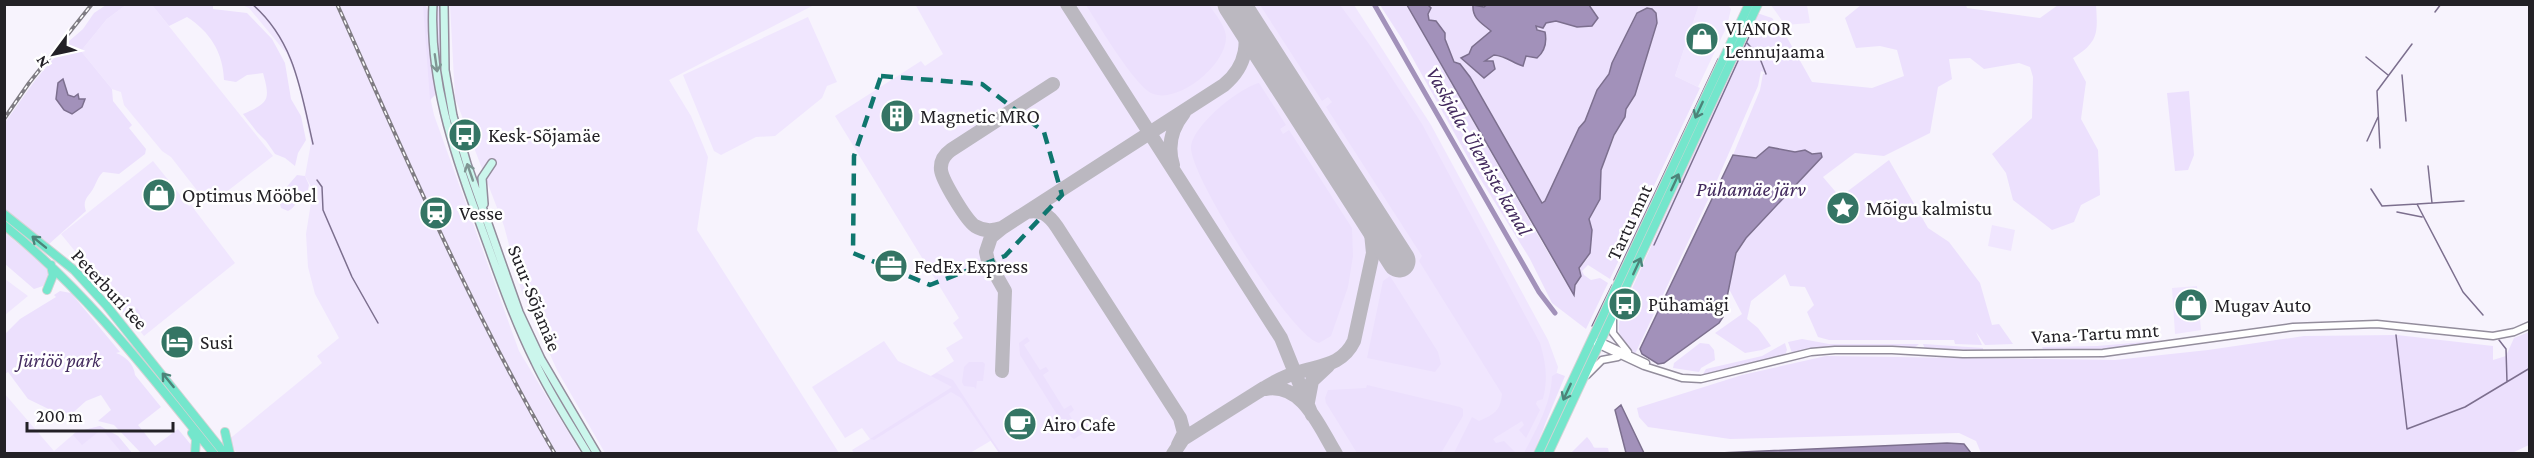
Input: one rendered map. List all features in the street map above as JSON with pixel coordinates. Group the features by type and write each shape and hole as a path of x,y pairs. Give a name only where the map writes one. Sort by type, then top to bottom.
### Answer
{"highway":[{"name":"Tartu mnt","path":"1538,453 1749,4"},
{"name":"Tartu mnt","path":"1548,453 1758,4"},
{"name":"Peterburi tee","path":"4,214 74,270 106,304 225,453"},
{"name":"Peterburi tee","path":"4,225 50,264 98,312 214,453"},
{"path":"47,290 53,275 50,264"},
{"path":"179,411 196,438 195,453"},
{"path":"225,432 230,453"}],"main road":[{"name":"Suur-Sõjamäe","path":"433,4 435,58 452,141 463,177 513,314 545,382 588,453"},
{"name":"Suur-Sõjamäe","path":"444,4 446,70 453,116 467,164 519,312 541,359 597,453"},
{"path":"484,213 482,178 492,163"}],"street":[{"path":"1613,317 1616,338 1631,355"},
{"name":"Vana-Tartu mnt","path":"1600,343 1623,357 1689,379 1709,378 1811,352 1835,350 1963,354 2103,353 2293,327 2387,325 2493,336 2514,332 2529,325"},
{"path":"1592,339 1600,343"},
{"name":"Vana-Tartu mnt","path":"1600,343 1631,355 1663,372"},
{"path":"1582,380 1602,360 1623,357"}],"highlighted area":[{"path":"881,76 982,84 1044,132 1062,195 1005,256 930,285 853,253 854,156"}],"shaded area":[{"path":"915,4 1354,5 1431,125 1548,340 1558,367 1543,431 1533,454 1001,454 992,440 970,453 854,453 852,450 870,439 862,428 845,438 812,387 884,341 898,361 931,376 954,361 946,348 963,338 953,323 959,318 835,116 921,61 925,66 943,54"},
{"path":"126,5 152,5 273,156 212,203 206,202 171,157 162,151 124,105 121,92 112,89 81,51 107,19"},
{"path":"242,5 424,5 434,115 519,351 581,453 238,454 227,441 322,363 317,356 339,338 315,294 308,267 306,234 313,190 305,176 311,143 298,82 287,54 249,8"},
{"path":"450,5 814,5 669,80 691,116 708,157 697,230 839,453 605,453 557,370 521,290 504,226 455,98"},
{"path":"1699,5 1728,5 1731,9 1727,26 1698,87 1675,76"},
{"path":"1771,5 1807,5 1810,23 1785,25"},
{"path":"808,17 837,82 827,86 822,98 775,136 756,137 721,155 714,151 683,75"},
{"path":"153,161 189,206 191,205 235,263 144,336 61,234"},
{"path":"1992,225 2015,230 2011,251 1988,246"},
{"path":"5,279 28,296 5,315"},
{"path":"2197,286 2201,330 2175,334 2172,288"},
{"path":"4,393 54,451 76,432 100,426 118,436 132,453 5,453"}],"green space":[{"path":"106,5 126,5 107,19 81,51 112,89 113,101 132,125 129,128 146,149 145,154 119,174 103,172 86,199 86,211 49,244 5,209 4,124 36,79 68,42 83,29 94,13"},
{"path":"152,5 213,5 213,9 247,13 272,39 285,63 291,99 301,116 306,140 298,153 295,166 275,154 243,114 258,107 265,100 267,90 263,73 247,75 236,82 224,80 221,60 209,36 187,17 169,26"},
{"path":"423,5 426,5 430,16 436,90 430,100"},
{"path":"439,5 441,7 445,92 437,49 436,7"},
{"path":"1086,5 1209,5 1224,28 1226,36 1224,47 1219,59 1210,70 1187,88 1174,94 1151,93 1126,66"},
{"path":"1260,5 1340,5 1372,48 1422,124 1540,343 1546,378 1543,399 1537,401 1536,404 1540,410 1526,438 1519,430 1524,425 1522,421 1493,439 1496,443 1504,441 1516,453 1454,453 1472,417 1479,421 1493,414 1500,404 1502,394 1419,261 1422,256 1326,107 1332,102 1328,97 1322,101"},
{"path":"1380,5 1407,5 1536,232 1565,281 1575,291 1575,285 1581,276 1578,270 1588,258 1591,246 1589,219 1600,199 1601,170 1626,109 1635,95 1657,23 1647,8 1637,13 1612,63 1609,74 1597,90 1585,121 1579,128 1545,201 1542,203 1470,77 1463,67 1454,62 1445,33 1429,21 1428,14 1431,8 1428,5 1473,5 1474,14 1478,20 1491,30 1472,48 1469,54 1461,58 1470,63 1475,71 1492,61 1485,61 1494,55 1515,61 1526,56 1537,58 1544,32 1537,30 1536,26 1543,28 1546,23 1556,21 1577,27 1592,25 1589,5 1699,5 1675,76 1700,88 1610,279 1588,265 1582,271 1591,280 1600,278 1608,283 1586,329 1552,303 1530,259 1476,172 1402,39"},
{"path":"1861,5 1966,5 1967,8 2040,18 2058,5 2096,5 2095,36 2087,47 2073,58 2086,82 2081,119 2098,150 2100,195 2081,205 2074,222 2052,230 2013,200 2006,173 1992,154 2032,118 2033,77 2030,67 2019,63 1984,69 1970,58 1949,59 1952,79 1938,87 1930,133 1884,156 1855,153 1823,177 1840,197 1889,160 1928,228 1949,242 1980,283 1992,325 1999,324 2013,344 1985,345 1976,332 1982,345 1955,344 1954,340 1829,340 1818,337 1807,312 1814,305 1805,287 1790,286 1785,274 1751,301 1747,319 1758,328 1771,346 1745,353 1715,333 1742,314 1728,287 1736,254 1746,238 1822,157 1805,150 1795,152 1769,147 1756,158 1733,155 1760,90 1763,74 1766,73 1761,71 1758,86 1715,185 1635,354 1619,340 1621,338 1619,327 1621,316 1757,13 1772,18 1785,34 1812,82 1872,88 1904,76 1897,50 1880,46 1856,48 1845,18"},
{"path":"1726,42 1616,281 1613,280"},
{"path":"1259,83 1286,125 1280,129 1283,134 1289,130 1352,228 1353,256 1348,287 1331,336 1319,343 1306,334 1287,314 1244,254 1206,189 1191,147 1194,138 1208,118 1240,92"},
{"path":"2189,91 2194,155 2188,170 2175,171 2167,93"},
{"path":"297,175 305,176 309,185 307,193 288,211 281,208 278,197"},
{"path":"4,232 49,269 50,274 43,286 34,289 5,264"},
{"path":"1390,276 1438,352 1441,364 1435,372 1367,358 1383,281"},
{"name":"Jüriöö park","path":"60,291 71,293 120,352 116,353 126,358 131,364 135,375 161,407 138,425 155,446 178,429 192,446 190,454 141,453 114,425 98,421 111,410 101,395 86,401 67,418 28,399 8,372 5,374 5,334 20,319 56,297 54,295"},
{"path":"117,305 128,305 138,309 143,319 139,332"},
{"path":"2529,332 2529,445 2512,453 1981,453 1976,441 1959,433 1730,439 1648,427 1639,417 1637,408 1742,375 1826,356 2115,360 2304,336 2397,335 2493,346 2493,360 2506,356 2514,338"},
{"path":"1027,337 1030,341 1024,345 1040,370 1046,367 1049,371 1043,375 1064,409 1071,405 1074,410 1069,414 1080,432 1087,431 1074,439 1020,355 1019,343"},
{"path":"1802,339 1829,344 1919,344 1914,348 1825,348 1792,353 1788,342"},
{"path":"2156,341 2156,343 2142,345 2086,350 2044,351 2042,347 2097,346"},
{"path":"1700,343 1709,344 1714,350 1715,360 1701,368 1699,372 1673,368 1674,363"},
{"path":"1785,343 1787,350 1785,355 1702,376 1706,369 1762,356"},
{"path":"1923,344 1983,348 1983,350 1980,352 1925,349"},
{"path":"969,362 985,364 983,381 977,381 976,389 964,386 962,382 964,367"},
{"path":"937,373 953,380 1001,453 961,398 951,392 874,440 870,439 952,387 931,376"},
{"path":"1557,373 1565,376 1533,453 1524,453 1546,406 1552,376"},
{"path":"1367,385 1460,407 1463,409 1463,416 1441,453 1357,453 1325,398 1328,390 1366,388"},
{"path":"100,426 118,436 132,453 122,453 102,429 82,445 73,435 76,432"},
{"path":"1587,437 1594,447 1608,448 1609,453 1571,453"}],"water":[{"path":"1488,4 1589,5 1598,18 1592,26 1577,27 1556,21 1546,23 1543,28 1536,26 1537,30 1545,32 1546,36 1545,46 1537,58 1526,56 1523,66 1494,55 1485,61 1493,61 1495,69 1484,78 1461,58 1469,54 1472,47 1491,31 1478,20 1473,10 1473,5 1484,7"},
{"path":"1407,5 1428,5 1431,8 1428,14 1429,20 1436,21 1445,33 1454,62 1460,64 1470,77 1542,203 1545,201 1579,128 1585,121 1597,90 1609,74 1612,63 1637,13 1647,8 1656,13 1657,23 1635,95 1614,135 1601,170 1600,199 1589,219 1592,230 1590,253 1579,268 1581,276 1575,285 1574,295"},
{"path":"63,79 68,95 74,97 78,94 79,99 85,99 82,107 72,114 64,110 56,99 58,83"},
{"name":"Pühamäe järv","path":"1769,147 1795,152 1805,150 1812,154 1821,153 1822,157 1746,238 1736,253 1723,317 1719,323 1664,363 1658,364 1642,354 1640,349 1733,155 1756,158"},
{"path":"1621,405 1644,453 1626,453 1615,410"},
{"path":"1964,444 1971,453 1719,453"}],"waterway":[{"path":"252,4 278,34 287,51 300,87 313,144"},
{"name":"Vaskjala-Ülemiste kanal","path":"1374,4 1539,292 1555,313"},
{"path":"2435,12 2441,4"},
{"path":"1654,245 1753,28"},
{"path":"1747,43 1759,56 1766,74"},
{"path":"2380,148 2377,91 2412,44"},
{"path":"2366,57 2388,75"},
{"path":"1614,280 1718,59"},
{"path":"2402,75 2406,121"},
{"path":"2367,141 2378,117"},
{"path":"2428,166 2432,203"},
{"path":"317,180 322,187 323,210 352,277 378,323"},
{"path":"2371,189 2382,206 2417,204 2463,292 2483,315"},
{"path":"2417,204 2464,201"},
{"path":"2397,212 2422,217"},
{"path":"1592,326 1612,285"},
{"path":"2396,335 2407,429 2465,407 2530,368"},
{"path":"2499,340 2506,349 2507,382"}],"taxiway":[{"path":"1067,4 1281,338 1312,415"},
{"path":"1053,84 951,150 943,158 941,170 945,182 975,226 988,230 1002,228 1224,85 1238,70 1245,52 1245,33 1239,13"},
{"path":"1173,165 1170,151 1172,138 1176,125 1184,113"},
{"path":"1258,392 1286,377 1337,360 1354,341 1373,253 1370,223 1364,205"},
{"path":"1027,212 1036,211 1044,214 1057,227 1180,418 1184,433 1178,445"},
{"path":"1002,228 991,237 986,252 988,261 1005,291 1002,371"},
{"path":"1308,402 1312,381 1328,366"},
{"path":"1173,454 1183,439 1264,388"},
{"path":"1265,389 1290,392 1300,399 1316,420 1336,454"}],"runway":[{"path":"1234,4 1399,261"}],"railway":[{"path":"4,119 29,83 92,4"},
{"path":"337,4 467,288 524,400 555,454"}],"place":[{"name":"VIANOR Lennujaama","path":"1702,39"},
{"name":"Magnetic MRO","path":"897,116"},
{"name":"Kesk-Sõjamäe","path":"465,135"},
{"name":"Optimus Mööbel","path":"159,195"},
{"name":"Mõigu kalmistu","path":"1843,208"},
{"name":"Vesse","path":"436,213"},
{"name":"FedEx Express","path":"891,266"},
{"name":"Pühamägi","path":"1625,304"},
{"name":"Mugav Auto","path":"2191,305"},
{"name":"Susi","path":"177,342"},
{"name":"Airo Cafe","path":"1020,424"}]}
